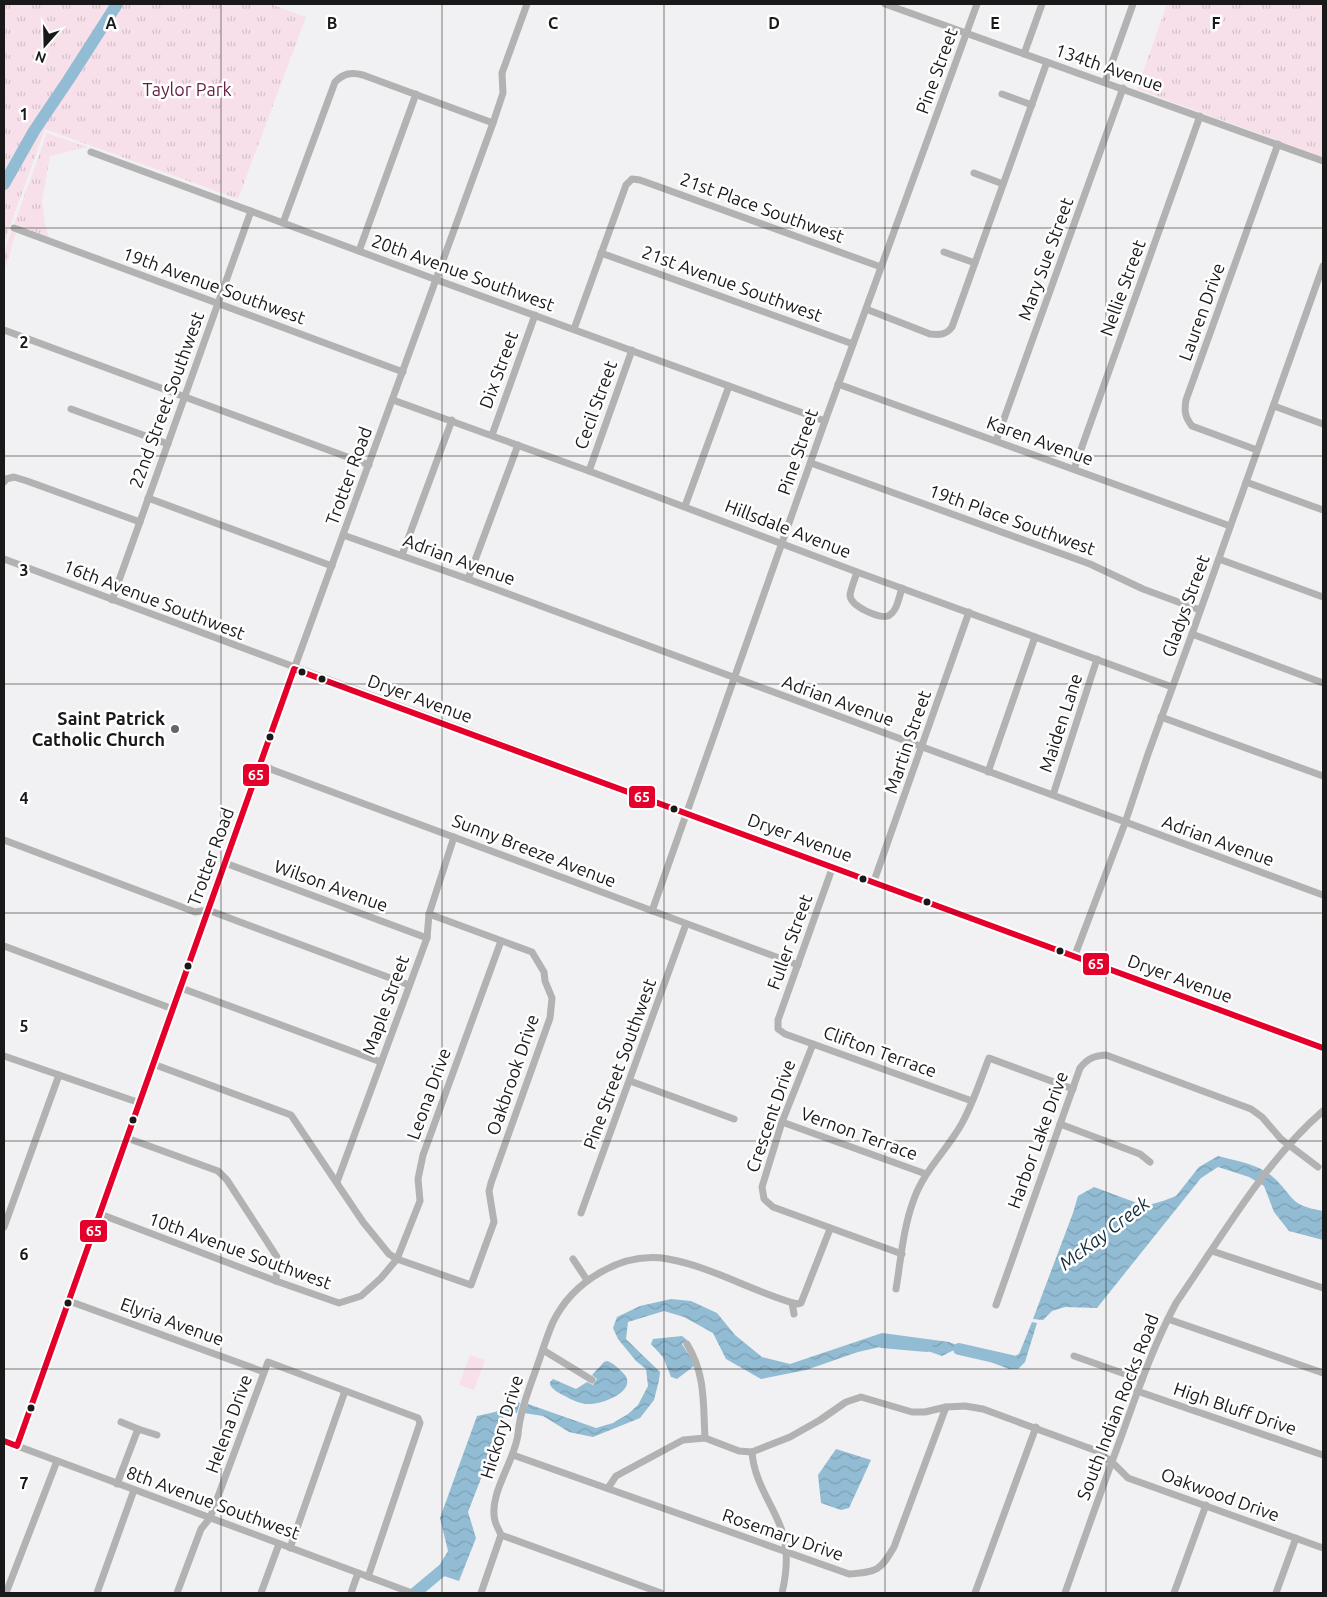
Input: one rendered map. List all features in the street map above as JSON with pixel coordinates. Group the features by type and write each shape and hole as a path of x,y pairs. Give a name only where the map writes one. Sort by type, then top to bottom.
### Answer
{"street":[{"name":"Trotter Road","path":"17,1446 260,762 493,123 503,93 502,73 527,4"},
{"name":"134th Avenue","path":"885,4 1323,161"},
{"name":"Pine Street","path":"652,911 825,420 977,4"},
{"path":"1024,54 1042,4"},
{"path":"1105,82 1133,4"},
{"path":"866,309 930,334 939,335 948,332 952,327 1048,62"},
{"path":"284,223 335,82 341,76 349,73 364,75 493,123"},
{"name":"Mary Sue Street","path":"996,441 1123,88"},
{"path":"359,251 416,94"},
{"path":"1002,94 1032,105"},
{"name":"Nellie Street","path":"1074,469 1200,116"},
{"name":"Lauren Drive","path":"1257,450 1192,426 1187,420 1184,411 1186,400 1278,144"},
{"name":"20th Avenue Southwest","path":"92,152 437,280 825,420"},
{"path":"974,173 1003,184"},
{"name":"21st Place Southwest","path":"601,253 626,185 632,179 640,180 881,267"},
{"name":"22nd Street Southwest","path":"112,600 251,211"},
{"name":"19th Avenue Southwest","path":"14,228 403,372"},
{"path":"944,252 975,264"},
{"path":"574,329 601,253"},
{"name":"21st Avenue Southwest","path":"601,253 853,344"},
{"name":"Gladys Street","path":"1074,955 1125,823 1161,717 1323,266"},
{"name":"Dix Street","path":"492,435 535,315"},
{"path":"4,330 369,465"},
{"name":"Cecil Street","path":"589,471 632,350"},
{"name":"Karen Avenue","path":"838,384 1230,526"},
{"path":"685,506 729,386"},
{"name":"Hillsdale Avenue","path":"392,400 452,420 857,572 1172,687"},
{"path":"1274,406 1323,424"},
{"path":"71,409 168,444"},
{"path":"402,556 452,420"},
{"path":"468,579 518,445"},
{"name":"19th Place Southwest","path":"811,463 1090,564 1143,589 1200,610"},
{"path":"5,480 14,478 27,481 140,522"},
{"path":"1246,482 1323,510"},
{"path":"148,498 332,566"},
{"name":"Adrian Avenue","path":"343,535 468,579 1323,895"},
{"name":"16th Avenue Southwest","path":"4,559 294,669"},
{"path":"1219,559 1323,597"},
{"path":"857,572 850,595 856,607 882,616 888,615 894,610 902,588"},
{"name":"Martin Street","path":"874,882 969,612"},
{"path":"1192,634 1323,683"},
{"path":"988,772 1036,637"},
{"name":"Maiden Lane","path":"1053,795 1097,659"},
{"name":"Dryer Avenue","path":"294,669 1323,1048"},
{"path":"1161,717 1323,776"},
{"name":"Sunny Breeze Avenue","path":"260,762 273,770 798,965"},
{"name":"Maple Street","path":"337,1182 426,938 429,914 454,837"},
{"path":"4,840 195,912 208,910 409,985"},
{"name":"Wilson Avenue","path":"225,862 426,938"},
{"name":"Fuller Street","path":"778,1029 778,1020 833,866"},
{"name":"Oakbrook Drive","path":"397,1259 471,1285 494,1222 489,1191 550,1018 552,998 545,981 544,972 532,952 429,914"},
{"name":"Pine Street Southwest","path":"581,1213 686,924"},
{"name":"Leona Drive","path":"397,1259 420,1200 418,1179 423,1155 501,941"},
{"path":"4,946 173,1009"},
{"path":"180,988 381,1062"},
{"name":"Clifton Terrace","path":"778,1029 785,1034 972,1101"},
{"name":"Crescent Drive","path":"813,1044 782,1122 762,1187 764,1199 773,1207 902,1254"},
{"name":"Harbor Lake Drive","path":"996,1305 1080,1068 1086,1060 1095,1056 1106,1055 1251,1109 1262,1117 1281,1139 1289,1144"},
{"path":"4,1056 140,1102"},
{"path":"896,1289 906,1224 914,1198 926,1174 960,1126 989,1058 1073,1089"},
{"path":"153,1064 291,1115 363,1222 389,1254 397,1259"},
{"path":"4,1227 59,1075"},
{"path":"630,1081 734,1120"},
{"name":"South Indian Rocks Road","path":"1065,1593 1137,1391 1160,1334 1176,1303 1267,1172 1289,1144 1323,1111"},
{"name":"Vernon Terrace","path":"782,1122 926,1174"},
{"path":"1060,1124 1140,1154 1150,1162"},
{"path":"127,1138 218,1171 227,1180 277,1256 276,1281"},
{"path":"1289,1144 1318,1167"},
{"name":"10th Avenue Southwest","path":"100,1214 339,1303 361,1296 381,1278 397,1259"},
{"name":"Hickory Drive","path":"501,1534 495,1519 494,1506 513,1455 524,1402 554,1321 569,1299 586,1280 618,1264 644,1258 666,1258 702,1267 792,1303 801,1303 830,1229"},
{"path":"1212,1251 1323,1288"},
{"path":"573,1259 586,1280"},
{"name":"Elyria Avenue","path":"69,1301 264,1372"},
{"path":"792,1303 794,1314"},
{"path":"1168,1319 1323,1373"},
{"path":"687,1344 696,1359 702,1383 705,1438"},
{"path":"543,1350 592,1380"},
{"path":"1074,1356 1142,1380"},
{"name":"Helena Drive","path":"210,1518 268,1362 345,1391"},
{"path":"290,1548 345,1391 418,1418 420,1423 368,1577"},
{"name":"High Bluff Drive","path":"1137,1391 1323,1456"},
{"name":"Oakwood Drive","path":"752,1452 775,1444 820,1420 846,1402 861,1397 912,1412 924,1412 946,1407 965,1406 983,1408 1097,1451 1112,1462 1128,1478 1323,1548"},
{"name":"Rosemary Drive","path":"513,1455 786,1553 850,1574 870,1573 886,1560 894,1547 946,1407"},
{"path":"121,1422 138,1430 157,1435"},
{"path":"975,1593 1036,1428"},
{"path":"117,1484 138,1430"},
{"path":"608,1488 616,1476 683,1440 705,1438 739,1451 752,1452 753,1466 758,1481 782,1530 786,1553 786,1574 782,1593"},
{"name":"8th Avenue Southwest","path":"4,1441 412,1593"},
{"path":"6,1593 57,1461"},
{"path":"97,1593 134,1490"},
{"path":"1174,1593 1206,1505"},
{"path":"177,1593 201,1529 210,1518"},
{"path":"481,1593 501,1534 661,1593"},
{"path":"1276,1593 1296,1538"},
{"path":"261,1593 279,1544"},
{"path":"351,1593 358,1573"}],"green space":[{"name":"Taylor Park","path":"4,4 270,4 306,17 238,199 45,129 4,243"},
{"path":"1167,4 1323,4 1323,157 1137,89"},
{"path":"47,133 89,148 50,156 42,201 45,225 49,237 14,224"},
{"path":"11,232 16,233 4,272 4,252"},
{"path":"470,1355 485,1360 474,1390 459,1385"}],"water":[{"path":"1218,1156 1261,1169 1273,1177 1298,1203 1323,1211 1323,1240 1289,1231 1274,1212 1264,1186 1249,1177 1218,1167 1201,1178 1097,1308 1065,1307 1052,1311 1043,1320 1033,1319 1078,1196 1094,1187 1145,1206 1163,1201 1176,1196 1199,1167"},
{"path":"671,1299 691,1301 717,1313 735,1335 762,1357 790,1364 882,1333 949,1342 985,1356 1007,1359 1019,1354 1032,1322 1037,1323 1025,1362 1018,1369 1009,1369 956,1349 942,1356 902,1342 858,1352 806,1370 761,1379 726,1359 713,1333 684,1317 664,1311 628,1322 626,1339 660,1372 654,1400 640,1418 593,1437 569,1432 543,1416 524,1413 528,1404 596,1428 613,1423 628,1414 638,1405 648,1386 646,1369 636,1361 618,1339 613,1328 617,1317 640,1306"},
{"path":"682,1336 687,1340 682,1344 693,1361 694,1366 677,1379 671,1377 663,1357 651,1344 653,1339"},
{"path":"607,1361 624,1374 627,1379 624,1389 613,1398 593,1404 579,1403 557,1392 550,1385 553,1379 576,1389 587,1382 593,1385 597,1379 592,1375"},
{"path":"518,1402 520,1403 517,1413 511,1412 498,1421 497,1437 468,1512 476,1538 459,1581 435,1573 448,1551 440,1518 477,1416 495,1412"},
{"path":"836,1449 871,1460 849,1508 841,1510 821,1503 818,1475"}],"waterway":[{"name":"McKay Creek","path":"4,184 34,131 117,4"},
{"name":"McKay Creek","path":"882,1342 927,1346"},
{"name":"McKay Creek","path":"959,1349 1012,1361"},
{"name":"McKay Creek","path":"415,1593 445,1568 449,1561"}],"transit line":[{"name":"65","path":"4,1441 17,1446 294,669 1323,1048"}],"place":[{"name":"Saint Patrick Catholic Church","path":"175,729"}]}
